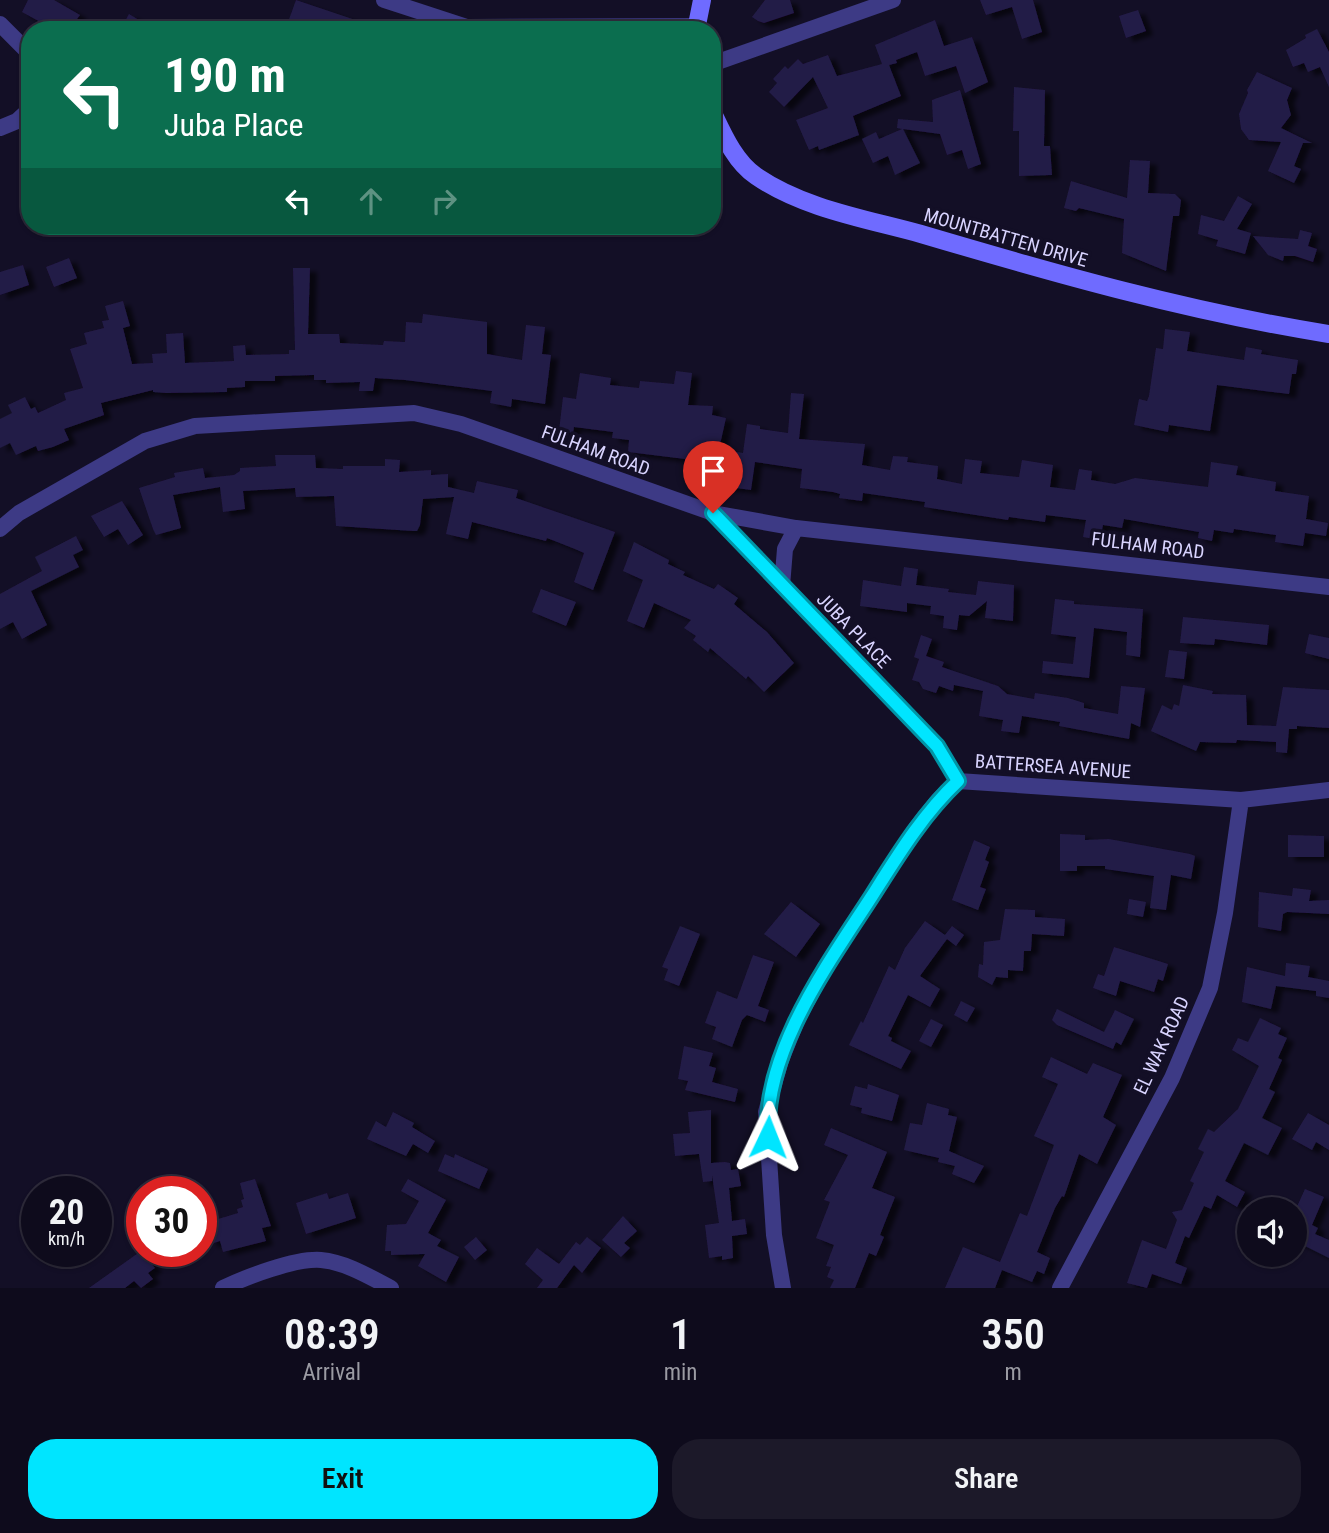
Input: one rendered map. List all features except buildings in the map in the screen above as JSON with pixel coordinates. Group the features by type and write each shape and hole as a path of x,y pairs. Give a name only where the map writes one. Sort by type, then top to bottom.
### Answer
{"main road":[{"path":"698,21 702,0"},
{"name":"MOUNTBATTEN DRIVE","path":"721,127 742,163 755,176 803,200 1151,299 1252,322 1329,334"}],"street":[{"path":"384,0 449,21"},
{"path":"721,61 893,0"},
{"path":"0,24 21,45"},
{"path":"0,128 21,117"},
{"name":"FULHAM ROAD","path":"0,529 19,513 145,441 195,426 414,413 461,424 713,513 796,528 1329,587"},
{"name":"JUBA PLACE","path":"713,513 937,746 958,781"},
{"path":"782,586 785,549 796,528"},
{"name":"BATTERSEA AVENUE","path":"783,1288 774,1235 766,1112 781,1060 798,1018 825,968 916,828 939,799 958,781 1241,800 1329,790"},
{"name":"EL WAK ROAD","path":"1060,1288 1172,1078 1210,988 1225,913 1241,800"},
{"path":"223,1288 293,1264 321,1260 355,1270 391,1288"}],"route":[{"path":"713,513 937,746 958,781 939,799 916,828 825,968 798,1018 781,1060 766,1112 768,1137"}]}
